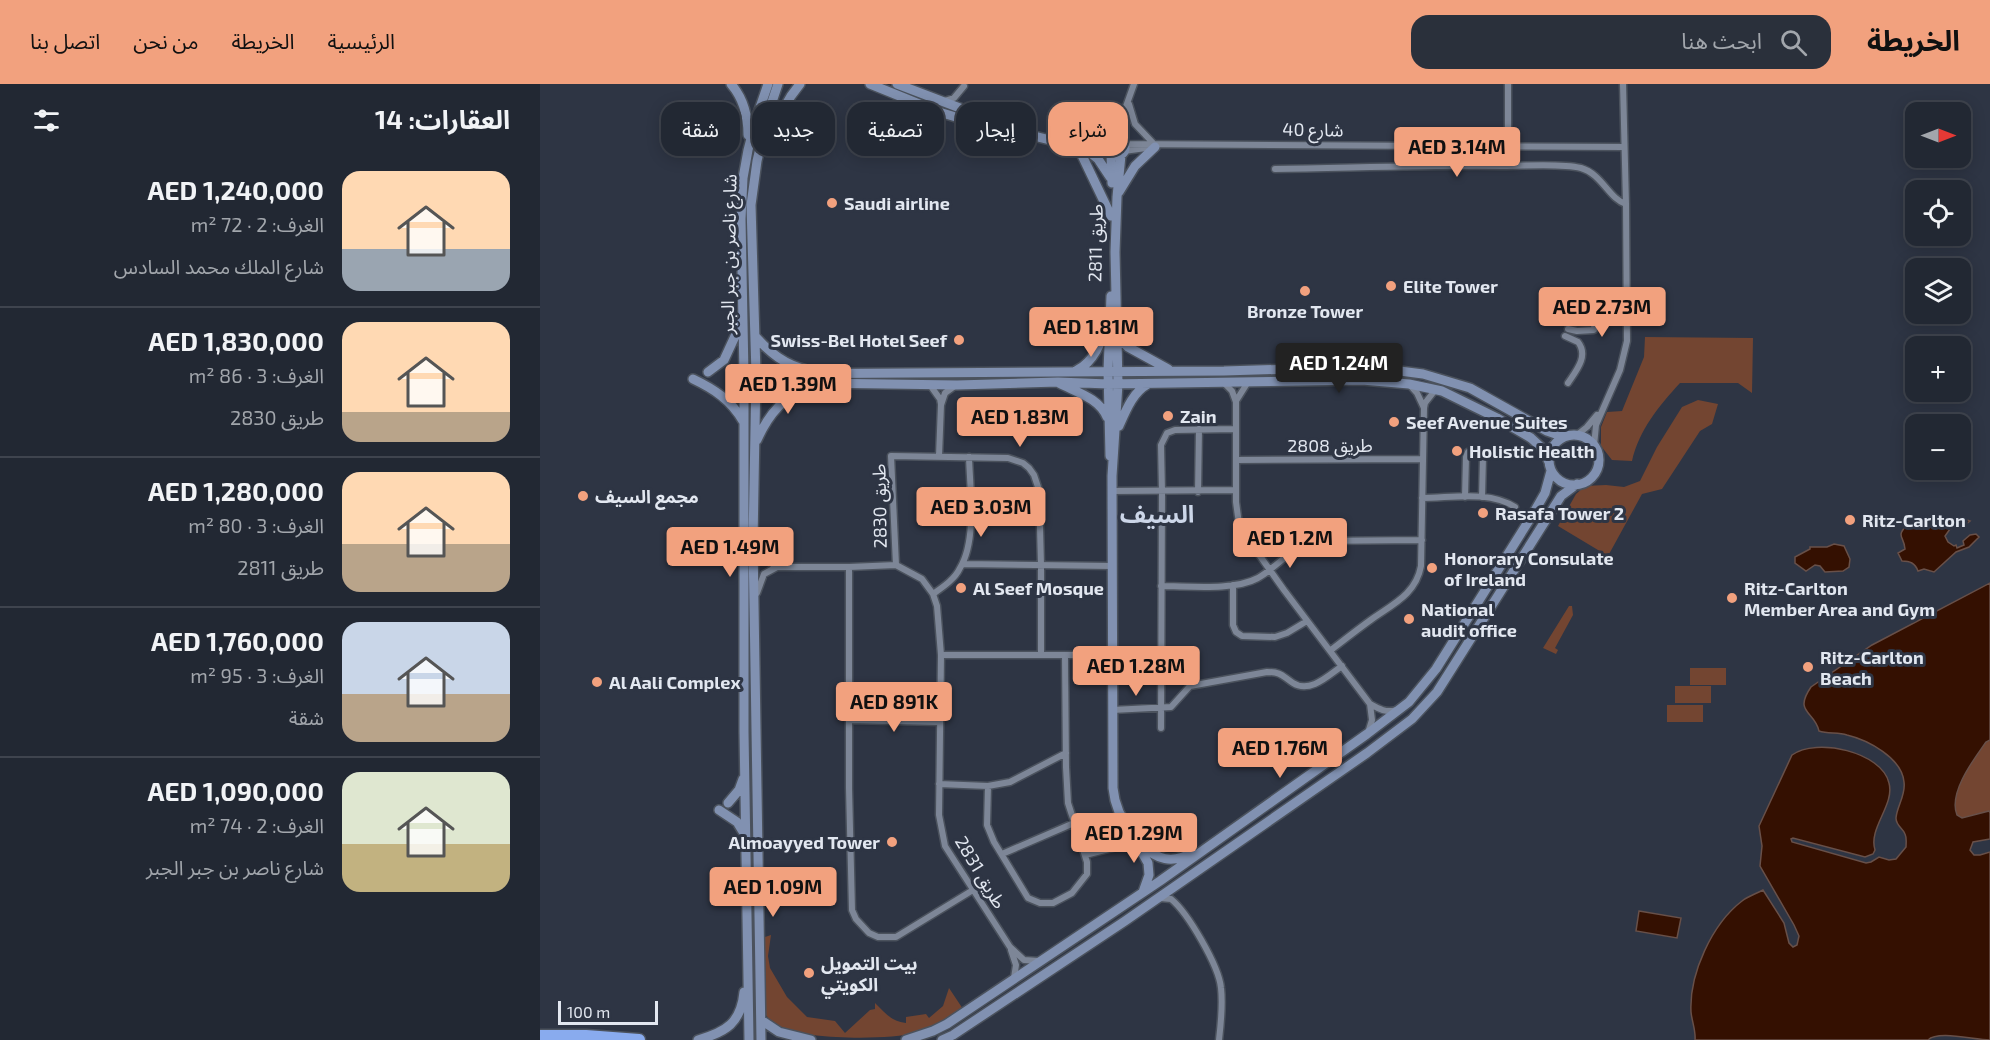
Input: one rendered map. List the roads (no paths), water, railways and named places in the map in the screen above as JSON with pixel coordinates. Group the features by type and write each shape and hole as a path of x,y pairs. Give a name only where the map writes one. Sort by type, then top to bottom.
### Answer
{"highway":[{"path":"540,1036 586,1036 639,1040"}],"main road":[{"path":"731,84 739,93 746,114 748,150"},
{"name":"شارع ناصر بن جبر الجبر","path":"749,1040 745,836 744,378 741,219 743,178 748,150 768,84"},
{"name":"شارع ناصر بن جبر الجبر","path":"761,1040 753,542 756,378 751,204 756,160 778,84"},
{"path":"756,160 771,129 800,84"},
{"path":"870,84 914,102"},
{"path":"897,84 941,102"},
{"path":"1117,197 1135,166 1157,146"},
{"path":"1083,156 1112,216"},
{"path":"1094,156 1112,180"},
{"name":"طريق 2811","path":"1116,156 1112,180 1111,314 1108,371 1108,419 1112,476 1115,800 1119,812 1148,863 1149,875 1143,892"},
{"name":"طريق 2811","path":"1112,476 1118,384 1115,252 1117,156"},
{"path":"1074,371 1083,367 1090,360 1111,314"},
{"path":"708,372 724,360 743,319"},
{"path":"755,336 769,351 783,361 822,378 957,385 1362,380 1409,384 1436,389 1497,418 1530,438 1543,449 1555,476 1565,483 1577,484"},
{"path":"1118,337 1128,347 1170,370"},
{"path":"744,378 1118,370 1327,368 1392,370 1423,374 1470,388 1548,431 1564,437 1577,435 1585,437 1598,454 1597,469 1588,480 1577,484 1561,496 1452,669 1424,707 1367,753 1158,898 942,1040"},
{"path":"755,445 765,423 779,405 822,378"},
{"path":"693,379 708,386 729,402 744,424"},
{"path":"1058,382 1098,404 1108,419"},
{"path":"1116,440 1118,427 1127,408 1138,392 1148,384"},
{"path":"906,1040 947,1024 1045,960 1367,734 1409,702 1437,669 1533,514 1545,493 1552,447 1564,437"},
{"path":"728,803 738,790 745,774"},
{"path":"719,810 737,822 745,836"},
{"name":"طريق 2811","path":"1136,839 1156,857 1165,860 1188,856 1218,839"},
{"path":"698,1040 718,1034 732,1024 739,1014 744,998 747,963"},
{"path":"761,1020 779,1032 811,1040"}],"street":[{"path":"1128,107 1134,84"},
{"path":"1508,84 1508,146"},
{"path":"1594,446 1596,424 1620,370 1627,340 1623,84"},
{"path":"941,102 954,98 964,85"},
{"path":"959,102 964,85"},
{"path":"1129,103 1135,124 1157,146"},
{"name":"شارع 40","path":"1128,147 1273,144 1624,147"},
{"path":"1488,146 1488,166"},
{"path":"1275,169 1578,167 1599,179 1619,201 1626,204"},
{"path":"1568,328 1577,331 1594,330 1596,300"},
{"path":"1565,336 1578,342 1583,352 1581,362 1568,383"},
{"path":"1236,402 1248,382"},
{"path":"1224,383 1232,391 1236,402 1236,490 1239,524 1243,532 1370,704 1378,709 1393,711 1409,702"},
{"path":"930,384 940,399 941,405 939,456"},
{"path":"1409,384 1417,393 1424,408"},
{"path":"941,405 945,393 957,385"},
{"path":"1331,650 1374,617 1404,598 1414,586 1420,571 1422,540 1424,408 1425,403 1436,389"},
{"path":"1577,435 1592,423 1608,399"},
{"path":"1198,492 1199,429"},
{"path":"1161,728 1161,445 1167,433 1175,430 1236,429"},
{"path":"1465,497 1466,457 1468,452 1473,450 1480,452 1483,457 1482,497"},
{"name":"طريق 2830","path":"896,565 891,456 969,457 1016,460 1023,463 1034,475 1039,490 1041,655"},
{"path":"755,599 764,574 777,567 896,565 922,579 933,594 953,578 963,564 970,531 969,457"},
{"name":"طريق 2808","path":"1236,460 1423,459"},
{"path":"1112,491 1236,490"},
{"path":"1422,498 1482,497 1499,499 1515,507"},
{"path":"1161,586 1233,585 1257,579 1302,545 1313,541 1422,540"},
{"path":"753,542 763,558 777,567"},
{"path":"963,564 1112,566"},
{"path":"849,567 851,892 855,919 861,927 873,935 896,938 973,890"},
{"path":"1233,585 1234,628 1239,635 1246,637 1279,636 1307,621"},
{"name":"طريق 2831","path":"933,594 937,606 941,656 939,815 945,846 1010,947 1024,960 1031,962 1045,960"},
{"path":"941,656 1065,655 1161,658"},
{"path":"988,786 987,825 994,842 1028,898 1040,903 1053,903 1072,893 1086,874 1087,862 1068,803 1065,655"},
{"path":"1113,710 1171,707 1190,686 1267,672 1277,672 1300,687 1308,686 1323,680 1342,666"},
{"path":"1367,734 1372,720 1370,704"},
{"path":"849,720 940,722"},
{"path":"939,784 988,786 1010,783 1066,753"},
{"path":"1047,763 1066,767"},
{"path":"1002,854 1074,823"},
{"path":"1085,855 1136,839"},
{"path":"1178,884 1176,894 1181,910"},
{"path":"1158,898 1171,898 1210,956 1220,981 1219,1040"},
{"name":"طريق 2831","path":"1010,947 1016,965 1014,980"}],"place":[{"name":"Saudi airline","path":"832,203"},
{"name":"Elite Tower","path":"1391,286"},
{"name":"Bronze Tower","path":"1305,291"},
{"name":"Swiss-Bel Hotel Seef","path":"959,340"},
{"name":"Zain","path":"1168,416"},
{"name":"Seef Avenue Suites","path":"1394,422"},
{"name":"Holistic Health","path":"1457,451"},
{"name":"مجمع السيف","path":"583,496"},
{"name":"Rasafa Tower 2","path":"1483,513"},
{"name":"Ritz-Carlton","path":"1850,520"},
{"name":"Honorary Consulate of Ireland","path":"1432,568"},
{"name":"Al Seef Mosque","path":"961,588"},
{"name":"Ritz-Carlton Member Area and Gym","path":"1732,598"},
{"name":"National audit office","path":"1409,619"},
{"name":"Ritz-Carlton Beach","path":"1808,667"},
{"name":"Al Aali Complex","path":"597,682"},
{"name":"Almoayyed Tower","path":"892,842"},
{"name":"بيت التمويل الكويتي","path":"809,973"}],"district":[{"name":"السيف","path":"1157,513"}]}
